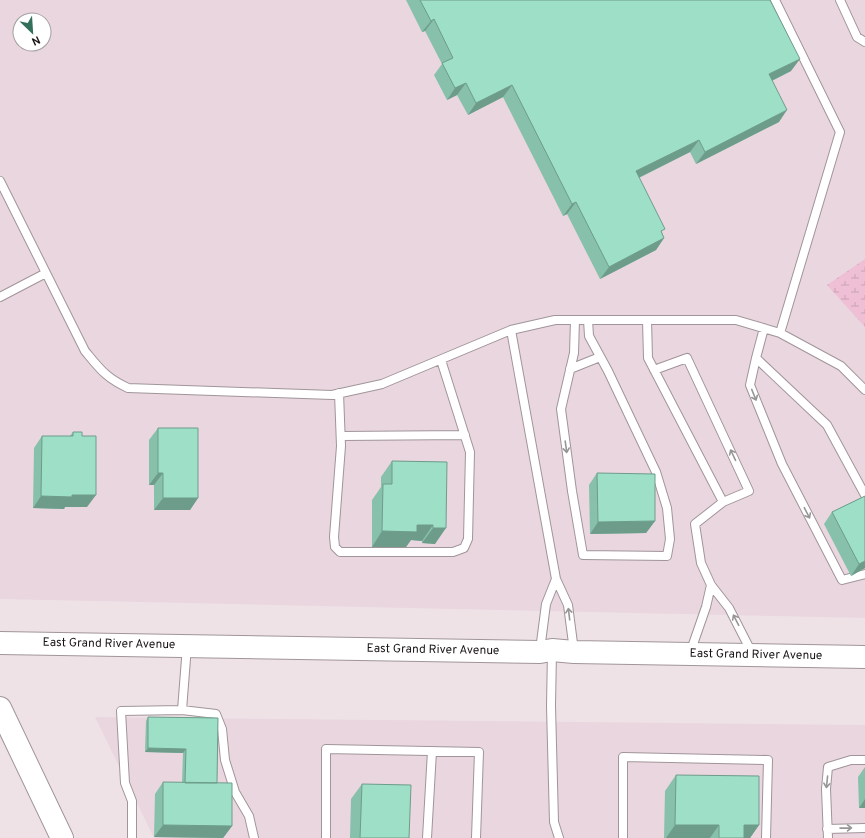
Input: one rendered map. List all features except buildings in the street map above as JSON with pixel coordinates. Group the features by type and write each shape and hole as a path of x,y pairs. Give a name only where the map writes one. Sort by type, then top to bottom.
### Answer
{"main road":[{"name":"East Grand River Avenue","path":"0,643 865,657"},
{"path":"0,708 62,838"}],"lane":[{"path":"775,0 840,132 780,333"},
{"path":"840,0 858,37 865,42"},
{"path":"0,181 85,351 102,372 114,382 128,388 332,395 382,384 511,330 555,320 736,320 780,333 841,366 865,390"},
{"path":"0,297 46,273"},
{"path":"575,320 574,353 561,408 572,491 583,555 667,556 670,539 667,508 656,472 589,336 588,320"},
{"path":"647,320 648,358 722,502"},
{"path":"764,328 750,386 782,464 842,580 865,574"},
{"path":"511,330 556,579 568,605 574,652"},
{"path":"570,369 600,358"},
{"path":"654,370 687,358 749,491 722,502 695,524 701,563 711,585 730,608 753,655"},
{"path":"756,358 827,425 865,496"},
{"path":"339,393 341,446 334,547 340,552 453,552 464,548 468,539 470,452 441,360"},
{"path":"341,436 465,435"},
{"path":"556,579 546,604 546,651 551,706 554,822 559,838"},
{"path":"690,654 706,607 711,585"},
{"path":"182,710 188,646"},
{"path":"132,838 132,801 125,783 120,711 182,710 216,714 222,729 225,760 235,792 249,816 254,838"},
{"path":"326,838 326,749 479,752 476,838"},
{"path":"427,838 432,751"},
{"path":"623,838 623,757 768,760 766,838"},
{"path":"828,838 826,789 828,767 850,760 865,760"},
{"path":"828,829 865,828"}],"shaded area":[{"path":"0,0 865,0 865,618 0,599"},
{"path":"95,717 865,725 865,838 154,838"}],"green space":[{"path":"865,259 865,327 827,285"}]}
